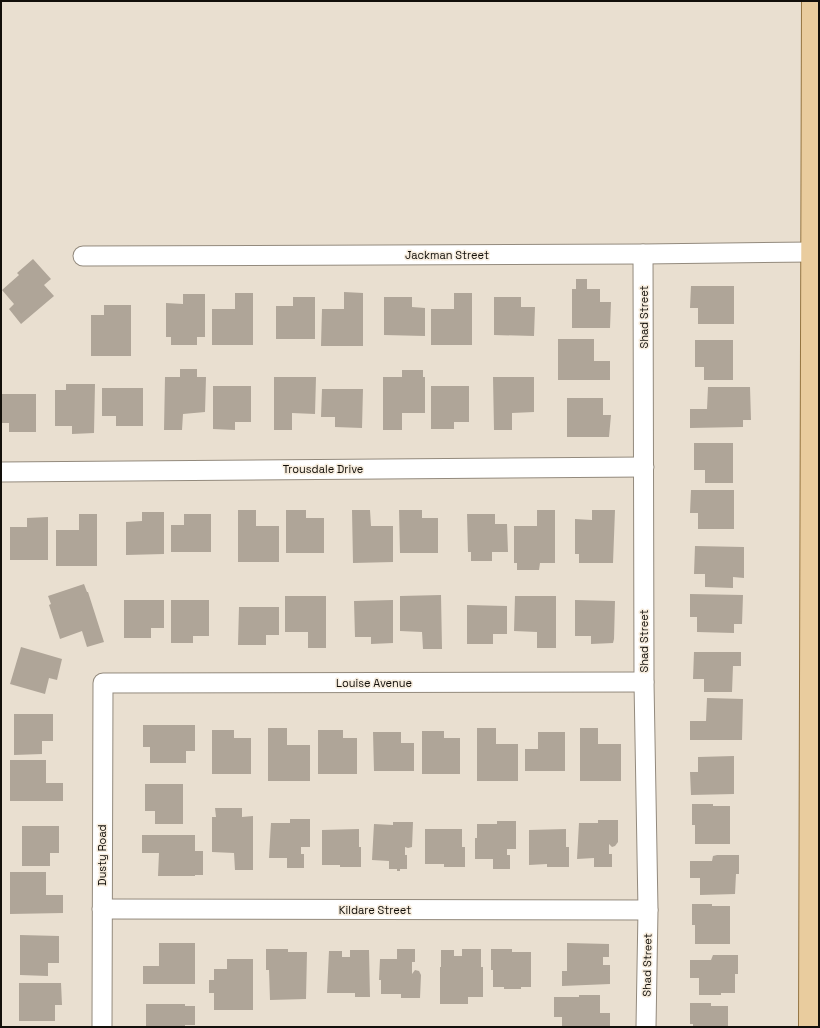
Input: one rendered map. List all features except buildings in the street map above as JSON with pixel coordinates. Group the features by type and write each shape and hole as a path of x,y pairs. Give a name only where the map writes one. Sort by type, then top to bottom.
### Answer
{"main road":[{"path":"810,1027 813,1"}],"street":[{"name":"Jackman Street","path":"82,256 812,252"},
{"name":"Shad Street","path":"643,254 644,682 648,910 646,1027"},
{"name":"Trousdale Drive","path":"1,472 644,467"},
{"name":"Louise Avenue","path":"103,683 644,682"},
{"name":"Dusty Road","path":"102,1027 103,683"},
{"name":"Kildare Street","path":"102,909 648,910"}]}
